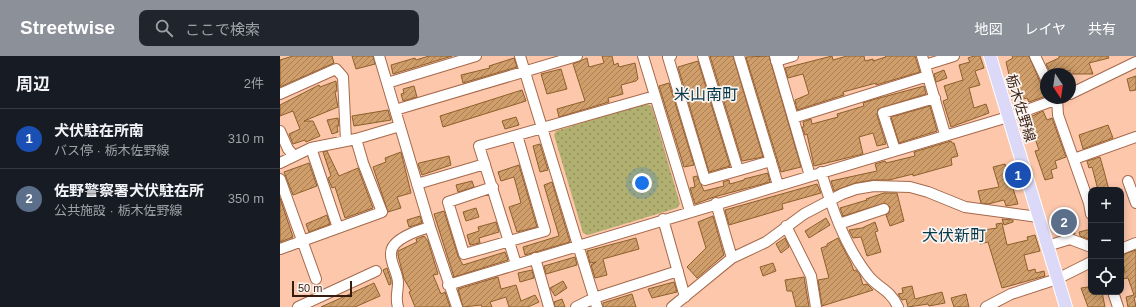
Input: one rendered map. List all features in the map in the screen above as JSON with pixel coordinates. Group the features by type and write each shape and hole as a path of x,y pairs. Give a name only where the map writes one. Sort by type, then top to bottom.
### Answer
{"main road":[{"name":"栃木佐野線","path":"990,56 1066,307"}],"street":[{"path":"379,56 448,285 457,307"},
{"path":"387,83 476,56"},
{"path":"520,56 595,302"},
{"path":"395,110 576,56"},
{"path":"643,56 690,211"},
{"path":"671,56 668,57 705,180 771,161"},
{"path":"703,56 738,170"},
{"path":"739,56 778,184"},
{"path":"793,56 775,58 810,176"},
{"path":"945,134 924,60 954,56"},
{"path":"1034,56 1040,68"},
{"path":"1076,91 1136,62"},
{"path":"280,94 336,69 343,77 351,140 363,163 382,212 280,249"},
{"path":"793,118 928,76"},
{"path":"516,264 510,240 479,146 655,96"},
{"path":"895,150 883,113 935,98"},
{"path":"448,285 778,184 810,176 945,134 1008,117 1042,104"},
{"path":"1058,104 1058,115 1088,200"},
{"path":"280,163 311,148 351,140 400,126"},
{"path":"280,131 288,149 294,156"},
{"path":"493,187 448,202 464,254 545,231 517,135"},
{"path":"1074,159 1136,137"},
{"path":"311,148 338,228"},
{"path":"417,184 485,164"},
{"path":"821,172 830,202 850,250 868,276 893,296 898,307"},
{"path":"280,179 316,279"},
{"path":"1128,181 1136,203"},
{"path":"672,307 732,258 766,242 804,214 830,202 842,194 856,190 874,186 892,185 910,187 928,192 965,207 1038,217"},
{"path":"716,203 732,258"},
{"path":"839,224 884,210"},
{"path":"663,219 685,297"},
{"path":"786,226 811,276 816,307"},
{"path":"398,307 396,300 398,282 390,254 392,248 412,232 430,227"},
{"path":"1047,246 1070,239 1088,246"},
{"path":"1124,248 1136,243"},
{"path":"534,258 549,307"},
{"path":"986,307 1011,294 1057,279 1088,264"},
{"path":"298,307 376,271"},
{"path":"576,307 595,302 678,271"},
{"path":"1114,295 1118,307"}],"shaded area":[{"path":"646,103 652,107 680,204 677,208 588,235 583,233 554,135 556,131"}],"building":[{"path":"293,56 332,56 334,63 280,87 280,60"},
{"path":"352,56 373,56 375,64 356,69"},
{"path":"429,56 452,56 393,74 391,65 415,58 416,60"},
{"path":"602,56 612,56 614,65 618,63 619,67 635,63 638,79 636,81 621,85 623,94 608,98 609,102 559,117 557,109 585,101 573,64 587,58 589,67 604,63"},
{"path":"710,56 733,56 763,157 742,161"},
{"path":"769,56 801,167 781,172 746,57"},
{"path":"832,56 833,60 847,56 864,56 865,61 873,59 873,61 886,57 885,56 915,56 920,72 876,85 876,83 843,92 844,95 797,110 795,100 809,94 803,74 788,78 785,68"},
{"path":"980,56 984,68 975,71 980,85 969,88 974,108 986,104 989,113 951,127 943,101 948,99 944,86 963,80 959,65 970,62 968,58"},
{"path":"1012,56 1029,56 1040,82 1040,98 1029,102 1027,98 1020,100 1013,78 1010,79 1006,62 1013,58"},
{"path":"1059,56 1108,56 1109,58 1089,63 1093,74 1076,74 1076,68 1048,68 1046,64 1059,58"},
{"path":"514,58 517,67 463,83 461,75 490,68 489,66"},
{"path":"698,61 730,166 709,172 678,67"},
{"path":"561,69 567,89 547,94 541,74"},
{"path":"944,70 947,78 936,82 934,74"},
{"path":"1136,76 1136,90 1130,91 1127,79"},
{"path":"336,81 337,91 335,92 338,107 304,121 313,121 320,136 306,142 305,140 293,144 289,134 300,129 293,111 280,116 280,105 319,85 320,87"},
{"path":"669,83 694,165 684,167 659,86"},
{"path":"414,86 417,97 403,101 401,94 404,93 403,89"},
{"path":"924,86 926,94 878,109 877,115 886,144 877,146 873,133 859,137 863,154 814,166 807,134 805,135 802,127 804,127 803,122 811,119 812,124 838,117 837,114 864,106 863,103"},
{"path":"522,90 526,101 443,127 440,116"},
{"path":"930,106 937,131 899,143 891,117"},
{"path":"388,110 391,120 354,126 352,116"},
{"path":"1043,111 1047,120 1052,118 1066,157 1055,161 1057,168 1051,170 1053,178 1045,180 1035,151 1039,150 1028,118"},
{"path":"516,117 519,125 505,129 502,121"},
{"path":"338,118 338,132 332,134 327,120"},
{"path":"1108,125 1113,138 1083,149 1079,135"},
{"path":"951,141 954,143 958,156 951,158 952,165 913,176 913,174 889,180 873,180 855,183 834,191 831,181 877,171 875,164 915,156 914,152"},
{"path":"540,144 548,170 540,172 533,146"},
{"path":"327,151 339,176 358,168 373,208 345,218 335,187 332,188 328,178 331,176 323,152"},
{"path":"401,152 411,193 397,197 401,208 388,212 373,167 386,162 385,158"},
{"path":"449,156 451,165 422,175 418,164 419,163"},
{"path":"1100,157 1108,187 1097,187 1092,167 1089,168 1087,161"},
{"path":"309,163 317,186 293,195 284,172"},
{"path":"1005,164 1018,204 1006,206 1004,200 988,204 981,203 978,191 999,187 993,167"},
{"path":"519,165 537,227 517,232 509,207 521,203 514,177 501,181 498,172"},
{"path":"768,173 770,182 714,197 695,204 690,188 695,187 693,177 697,176 704,191 724,186 723,182 729,180 730,184"},
{"path":"472,181 474,187 458,192 456,185"},
{"path":"552,182 570,242 525,255 523,247 559,236 544,185"},
{"path":"817,184 821,193 782,204 783,209 729,225 725,210"},
{"path":"884,193 897,193 904,221 890,226 886,215 889,213 890,207 885,203 843,216 840,208"},
{"path":"280,198 293,237 280,242"},
{"path":"476,208 479,217 466,221 463,212"},
{"path":"444,211 458,256 463,265 505,252 508,260 454,277 434,214"},
{"path":"1070,214 1075,234 1063,234 1061,227 1057,228 1055,217"},
{"path":"327,215 330,224 309,232 306,224"},
{"path":"420,216 422,223 409,227 407,220"},
{"path":"713,216 724,255 697,278 687,267 706,248 698,222"},
{"path":"826,218 830,225 809,238 805,231"},
{"path":"1002,219 1013,220 1013,222 1004,225"},
{"path":"496,222 499,232 479,238 480,243 470,245 467,235 479,231 478,227"},
{"path":"875,222 878,231 875,232 881,252 867,256 861,237 853,238 849,230 862,228"},
{"path":"1002,223 1007,245 1028,240 1027,237 1035,235 1040,251 1024,255 1028,271 1035,269 1036,273 1044,271 1045,276 1002,288 988,242 980,244 977,231 997,228 996,224"},
{"path":"1088,230 1088,239 1080,236 1079,232"},
{"path":"424,236 428,241 438,274 433,275 441,294 445,292 450,307 415,307 409,292 411,291 404,279 398,251 417,242 416,239"},
{"path":"636,238 639,249 603,259 607,275 595,278 591,265 596,262 590,263 587,251"},
{"path":"785,238 789,247 781,253 776,244"},
{"path":"838,238 854,271 856,270 860,275 863,285 867,284 873,290 822,306 818,280 829,278 821,248 827,246 827,244"},
{"path":"1136,250 1136,297 1134,297 1136,307 1128,307 1126,297 1134,295 1128,278 1124,279 1124,254"},
{"path":"575,257 577,265 546,274 544,266"},
{"path":"773,263 776,271 763,276 760,267"},
{"path":"387,268 391,280 391,284 389,285 383,270"},
{"path":"532,270 534,278 520,282 518,273"},
{"path":"498,277 501,289 516,285 521,301 535,295 539,302 528,307 509,307 506,297 490,302 492,307 482,307 481,305 463,307 458,289"},
{"path":"804,277 809,307 796,307 792,291 787,291 785,280"},
{"path":"563,281 567,288 555,296 550,288"},
{"path":"674,282 677,292 652,298 648,289"},
{"path":"374,283 380,296 355,307 321,307"},
{"path":"912,286 915,299 942,292 945,303 929,306 928,304 908,307 906,299 902,300 898,294 903,293 902,288"},
{"path":"1088,287 1088,295 1103,295 1105,307 1088,307 1081,288"},
{"path":"632,294 636,307 603,307 603,303"},
{"path":"966,294 969,307 954,307 951,298"},
{"path":"562,299 565,307 555,307 554,302"}],"place":[{"name":"犬伏駐在所南","path":"1018,175"},
{"name":"佐野警察署犬伏駐在所","path":"1064,222"}],"district":[{"name":"米山南町","path":"706,94"},
{"name":"犬伏新町","path":"954,235"}]}
